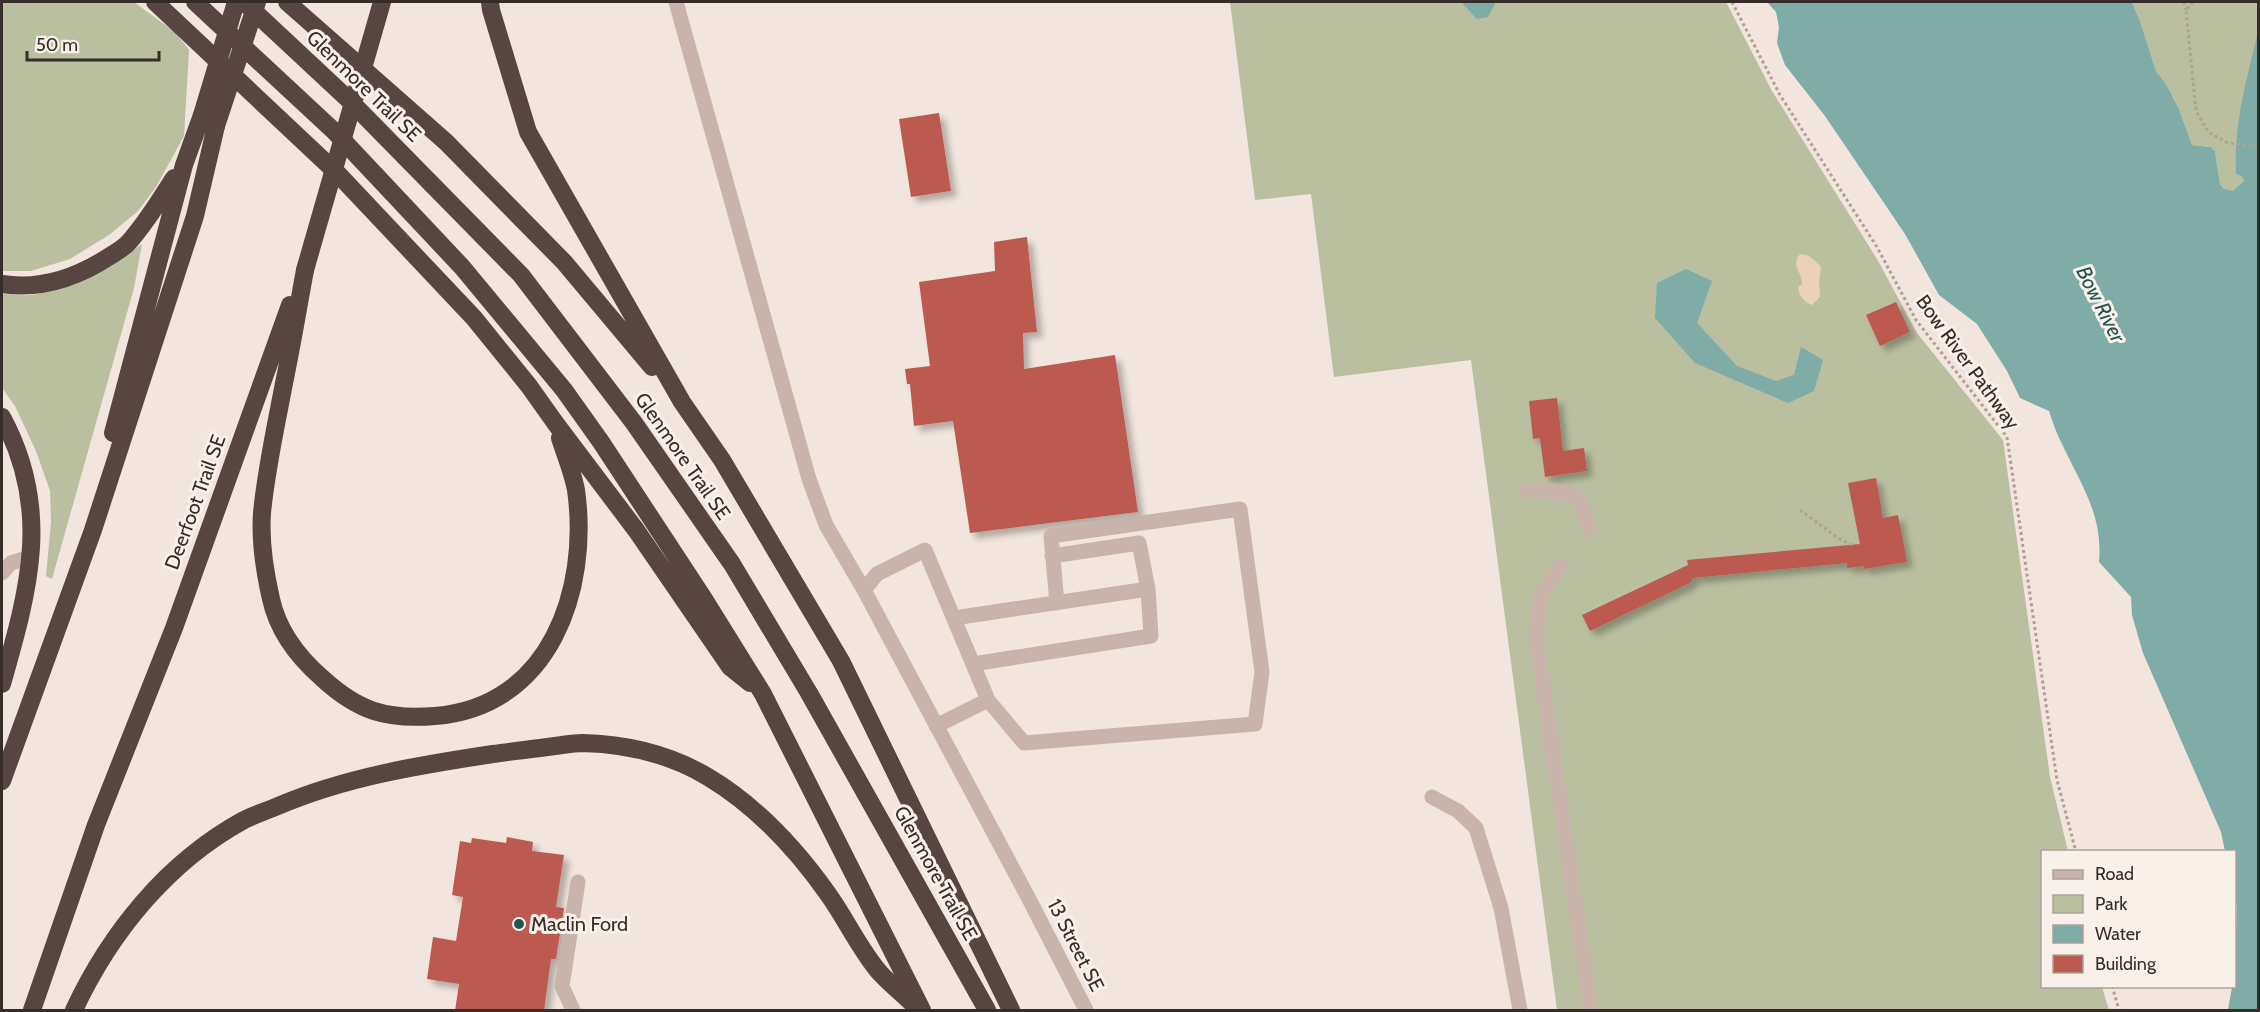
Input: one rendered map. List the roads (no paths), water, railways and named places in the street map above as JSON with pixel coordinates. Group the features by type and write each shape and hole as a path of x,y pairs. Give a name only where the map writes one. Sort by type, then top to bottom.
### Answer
{"highway":[{"path":"155,2 338,174 474,318 529,386 636,530 730,667 763,694"},
{"path":"195,2 335,132 462,267 564,390 601,441 763,694 921,1011"},
{"path":"2,781 93,530 195,216 209,121 236,2"},
{"name":"Glenmore Trail SE","path":"244,2 350,100 521,275 634,423 732,564 809,693 987,1011"},
{"path":"2,284 27,285 61,280 83,272 128,244 184,165 209,121 256,2"},
{"path":"287,2 446,142 564,262 682,402"},
{"name":"Deerfoot Trail SE","path":"32,1011 96,825 174,628 304,270 382,2"},
{"path":"490,2 528,132 682,402 722,460 841,661 1011,1011"},
{"path":"74,583 184,165"},
{"path":"304,270 262,515 265,563 271,601 280,628 303,660 351,702 390,715 411,718 463,712 506,692 520,682 542,656 568,606 574,587 578,550 576,487 556,424"},
{"path":"2,417 18,450 25,473 33,525 19,623 2,684"},
{"path":"74,1011 88,981 114,940 142,903 168,876 208,844 244,820 338,784 450,761 578,742 618,746 669,758 706,776 741,799 785,842 828,894 879,972 921,1011"}],"lane":[{"name":"13 Street SE","path":"676,2 809,479 826,525 864,590 1029,899 1086,1011"},
{"path":"1525,491 1542,489 1565,492 1580,501 1590,529"},
{"path":"864,590 877,574 926,550 988,700 1024,743 1255,724 1262,672 1240,509 1051,536 1057,603"},
{"path":"973,664 1151,636 1148,589 1139,543 1052,555"},
{"path":"2,573 11,563 30,557"},
{"path":"1561,566 1541,596 1536,637 1591,1011"},
{"path":"954,618 1148,589"},
{"path":"936,726 988,700"},
{"path":"1432,797 1458,811 1476,828 1501,908 1520,1011"},
{"path":"573,1011 562,986 578,882"}],"water":[{"path":"1461,2 1496,2 1488,17 1477,19"},
{"name":"Bow River","path":"1767,2 2132,2 2156,71 2166,84 2179,109 2192,145 2211,147 2215,151 2220,184 2224,189 2233,191 2244,181 2242,176 2236,174 2237,138 2242,102 2258,32 2258,1010 2228,1010 2232,988 2236,988 2236,850 2225,850 2221,832 2143,653 2132,615 2131,597 2099,562 2098,530 2090,502 2059,438 2049,411 2020,398 2007,371 1977,324 1939,295 1905,234 1825,116 1785,65 1777,43 1779,27 1776,12"},
{"path":"1686,269 1712,281 1697,323 1737,366 1776,381 1794,375 1801,347 1823,360 1814,391 1788,403 1695,363 1655,318 1657,283"}],"place":[{"name":"Maclin Ford","path":"519,924"}]}
